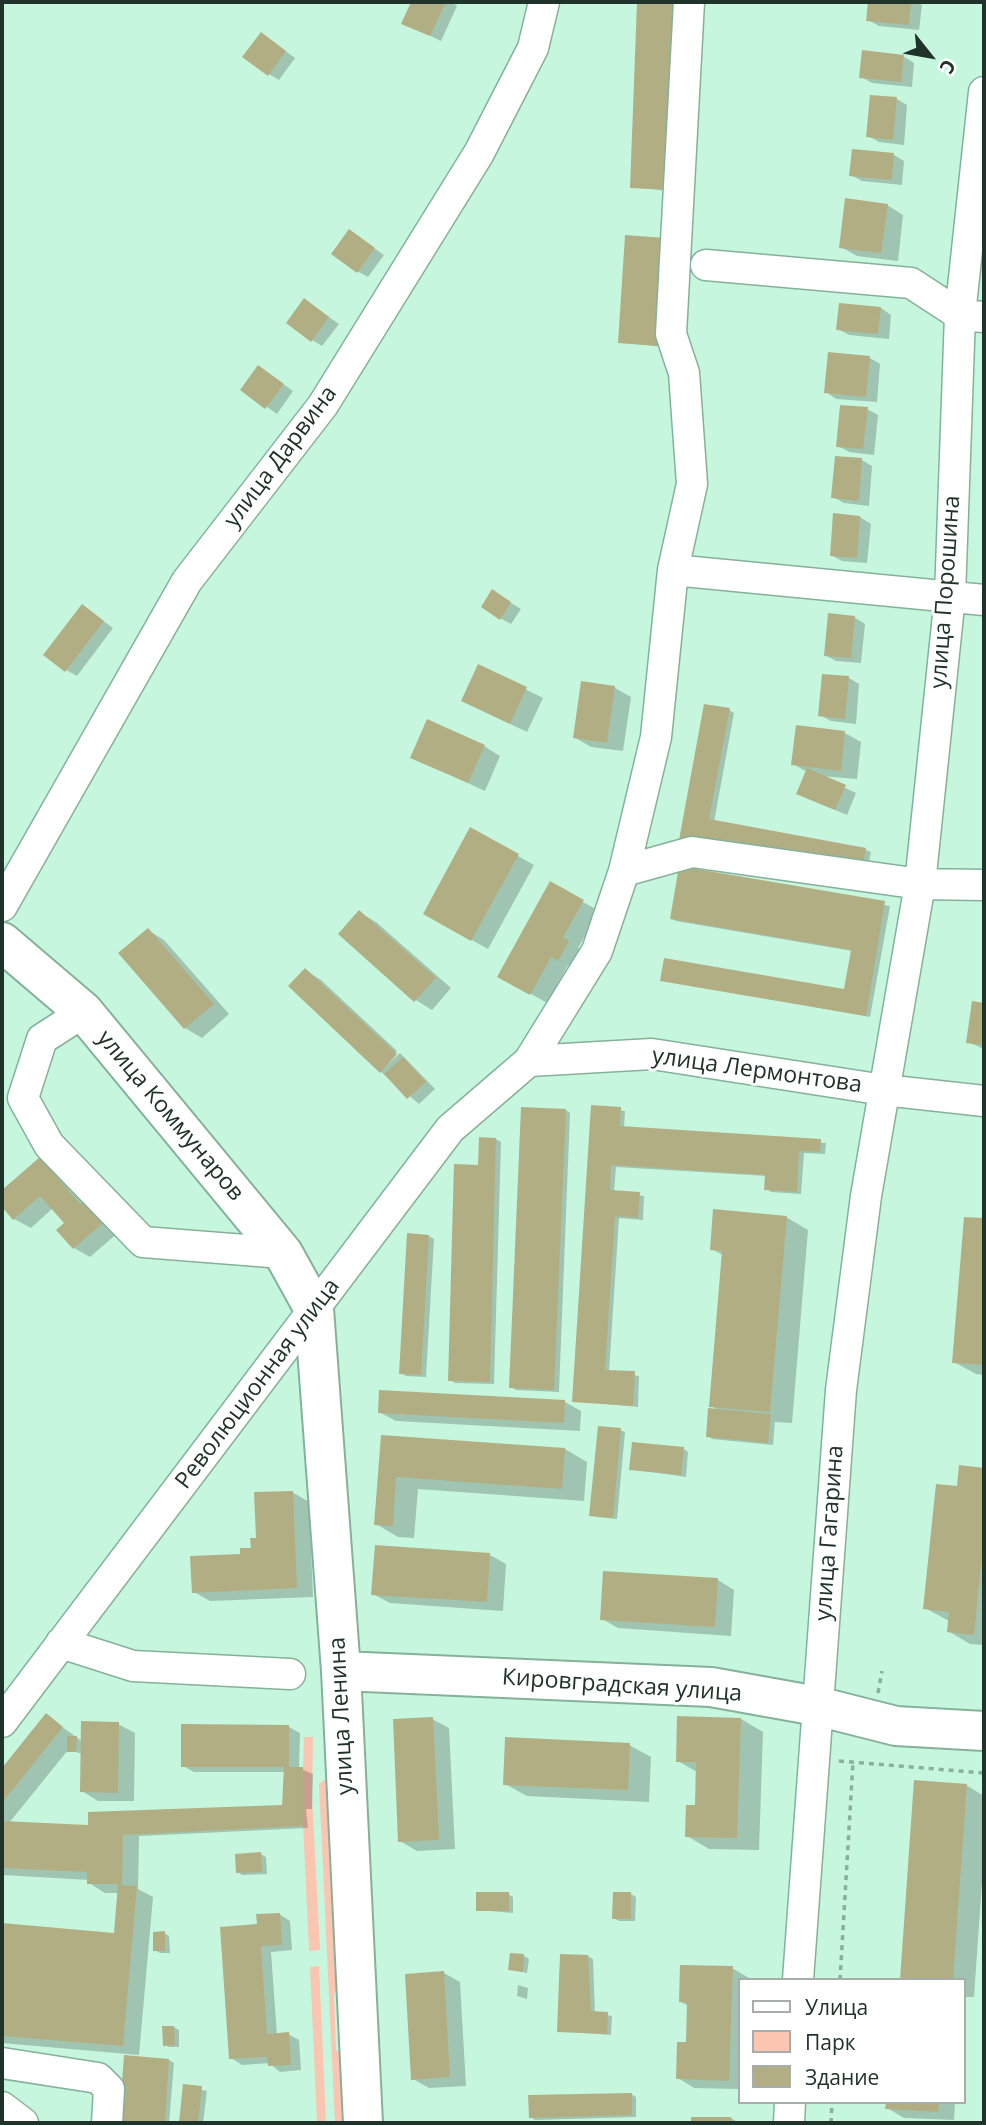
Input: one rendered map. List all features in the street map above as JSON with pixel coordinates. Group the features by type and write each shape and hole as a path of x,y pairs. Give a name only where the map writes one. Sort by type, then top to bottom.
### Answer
{"main road":[{"name":"улица Коммунаров","path":"2,942 84,1012 283,1253 314,1310"},
{"name":"улица Ленина","path":"314,1310 341,1671 363,2123"},
{"name":"Кировградская улица","path":"341,1671 711,1687 817,1706 896,1726 984,1731"}],"street":[{"name":"улица Дарвина","path":"2,906 187,581 323,405 480,153 533,48 544,2"},
{"name":"Революционная улица","path":"2,1722 450,1129 529,1061 597,951 624,871 656,737 673,570 692,484 684,373 671,334 688,2"},
{"name":"улица Порошина","path":"884,1090 920,884 950,596 972,316 984,92"},
{"path":"706,265 911,283 972,316"},
{"path":"673,570 984,600"},
{"path":"624,871 692,852 920,884 984,885"},
{"path":"84,1012 42,1039 23,1098 49,1145 143,1242 283,1253"},
{"name":"улица Лермонтова","path":"529,1061 652,1054 884,1090 984,1101"},
{"name":"улица Гагарина","path":"798,1978 841,1390 884,1090"},
{"path":"61,1643 133,1666 290,1674"},
{"path":"2,2063 98,2078 109,2089 107,2123"},
{"path":"789,2123 790,2104"},
{"path":"2,2107 23,2123"}],"path":[{"path":"813,1759 984,1773"},
{"path":"840,1978 853,1762"},
{"path":"831,2123 832,2104"}],"green space":[{"path":"304,1737 313,1737 312,1796 320,1950 309,1951 302,1803"},
{"path":"324,1780 328,1781 341,1987 334,1994 336,2050 346,2057 349,2123 335,2123 319,1784"},
{"path":"319,1966 326,2123 317,2123 310,1967"}],"building":[{"path":"411,2 446,2 430,36 401,24"},
{"path":"637,2 679,2 672,190 630,188"},
{"path":"868,2 911,2 909,25 866,21"},
{"path":"261,32 286,51 268,76 242,57"},
{"path":"862,50 904,55 901,82 859,78"},
{"path":"870,95 897,97 893,140 866,137"},
{"path":"852,149 894,153 892,180 849,176"},
{"path":"845,198 888,204 881,253 839,248"},
{"path":"349,229 375,248 357,273 331,254"},
{"path":"625,235 665,238 658,346 618,343"},
{"path":"304,298 329,317 311,342 286,323"},
{"path":"839,303 881,307 878,334 836,330"},
{"path":"828,352 870,356 866,397 824,393"},
{"path":"258,365 284,384 265,409 240,390"},
{"path":"840,405 868,407 863,449 836,447"},
{"path":"835,456 862,458 859,501 831,498"},
{"path":"833,513 860,516 857,558 830,556"},
{"path":"492,589 511,602 500,620 481,607"},
{"path":"82,604 104,621 65,672 43,655"},
{"path":"828,613 855,616 851,658 824,656"},
{"path":"478,664 527,687 510,724 461,701"},
{"path":"822,674 849,676 845,719 818,716"},
{"path":"581,681 615,686 607,743 573,738"},
{"path":"704,704 730,708 709,819 866,848 861,874 679,840"},
{"path":"427,719 485,745 468,783 410,758"},
{"path":"796,725 845,731 841,771 791,765"},
{"path":"807,768 846,785 835,810 796,794"},
{"path":"470,827 519,854 471,941 423,914"},
{"path":"679,866 885,901 866,1016 660,981 664,958 844,989 851,950 670,919"},
{"path":"550,881 584,900 563,937 569,941 558,961 551,957 530,995 497,977"},
{"path":"359,910 436,978 414,1002 338,934"},
{"path":"148,928 214,1004 184,1029 118,953"},
{"path":"305,968 397,1054 380,1073 288,986"},
{"path":"972,1001 984,1003 984,1045 966,1043"},
{"path":"403,1057 426,1082 407,1099 384,1074"},
{"path":"591,1105 621,1107 620,1126 821,1139 820,1152 799,1151 797,1192 764,1190 765,1175 611,1165 610,1190 640,1192 638,1218 615,1216 605,1370 635,1371 633,1406 572,1402"},
{"path":"521,1107 566,1109 554,1390 509,1388"},
{"path":"479,1137 496,1138 490,1382 448,1381 454,1164 478,1165"},
{"path":"40,1157 80,1204 86,1199 105,1221 73,1249 56,1230 64,1223 40,1196 13,1220 2,1207 2,1190"},
{"path":"713,1209 787,1216 770,1412 709,1407 722,1251 710,1250"},
{"path":"964,1217 984,1218 984,1365 952,1363"},
{"path":"407,1233 429,1235 421,1375 399,1374"},
{"path":"379,1390 565,1400 564,1423 378,1413"},
{"path":"708,1408 771,1414 768,1443 706,1437"},
{"path":"598,1426 621,1428 613,1518 589,1516"},
{"path":"381,1435 565,1448 562,1489 396,1477 393,1526 374,1525"},
{"path":"632,1442 684,1447 681,1475 629,1470"},
{"path":"959,1465 984,1468 984,1535 974,1635 947,1632 949,1612 923,1609 936,1484 957,1486"},
{"path":"293,1491 297,1588 192,1593 190,1556 240,1554 240,1548 251,1548 250,1538 256,1538 254,1492"},
{"path":"375,1545 490,1553 487,1602 371,1595"},
{"path":"603,1571 718,1578 715,1627 600,1620"},
{"path":"46,1713 63,1727 2,1803 2,1768"},
{"path":"677,1716 741,1718 737,1838 685,1837 686,1805 695,1805 696,1762 676,1762"},
{"path":"433,1717 439,1840 398,1842 393,1719"},
{"path":"81,1721 119,1722 118,1793 80,1792"},
{"path":"181,1724 289,1725 289,1767 303,1767 303,1826 123,1835 122,1885 137,1886 123,2046 2,2036 2,1923 114,1933 118,1884 87,1884 87,1872 2,1868 2,1821 88,1825 88,1812 282,1805 284,1767 181,1767"},
{"path":"67,1736 77,1736 76,1752 67,1752"},
{"path":"505,1737 630,1743 628,1790 503,1785"},
{"path":"914,1780 967,1784 953,1978 900,1978"},
{"path":"261,1852 262,1872 236,1873 235,1854"},
{"path":"476,1892 509,1892 509,1911 476,1911"},
{"path":"613,1892 631,1892 631,1919 612,1919"},
{"path":"280,1913 282,1945 261,1946 267,2034 289,2032 291,2065 268,2066 267,2057 229,2059 220,1927 257,1924 256,1914"},
{"path":"165,1931 165,1951 153,1951 153,1932"},
{"path":"510,1953 524,1954 523,1972 508,1970"},
{"path":"560,1954 588,1955 591,2011 608,2012 607,2034 557,2032"},
{"path":"680,1965 733,1966 729,2081 676,2079 677,2042 686,2042 687,2003 679,2002"},
{"path":"444,1971 450,2077 411,2080 405,1974"},
{"path":"162,2026 174,2026 175,2045 163,2046"},
{"path":"124,2055 169,2059 165,2123 119,2123"},
{"path":"183,2084 202,2086 198,2123 179,2123"},
{"path":"632,2093 632,2115 529,2118 528,2095"},
{"path":"886,2104 939,2104 938,2112 885,2109"},
{"path":"691,2117 731,2117 731,2123 691,2123"}]}
